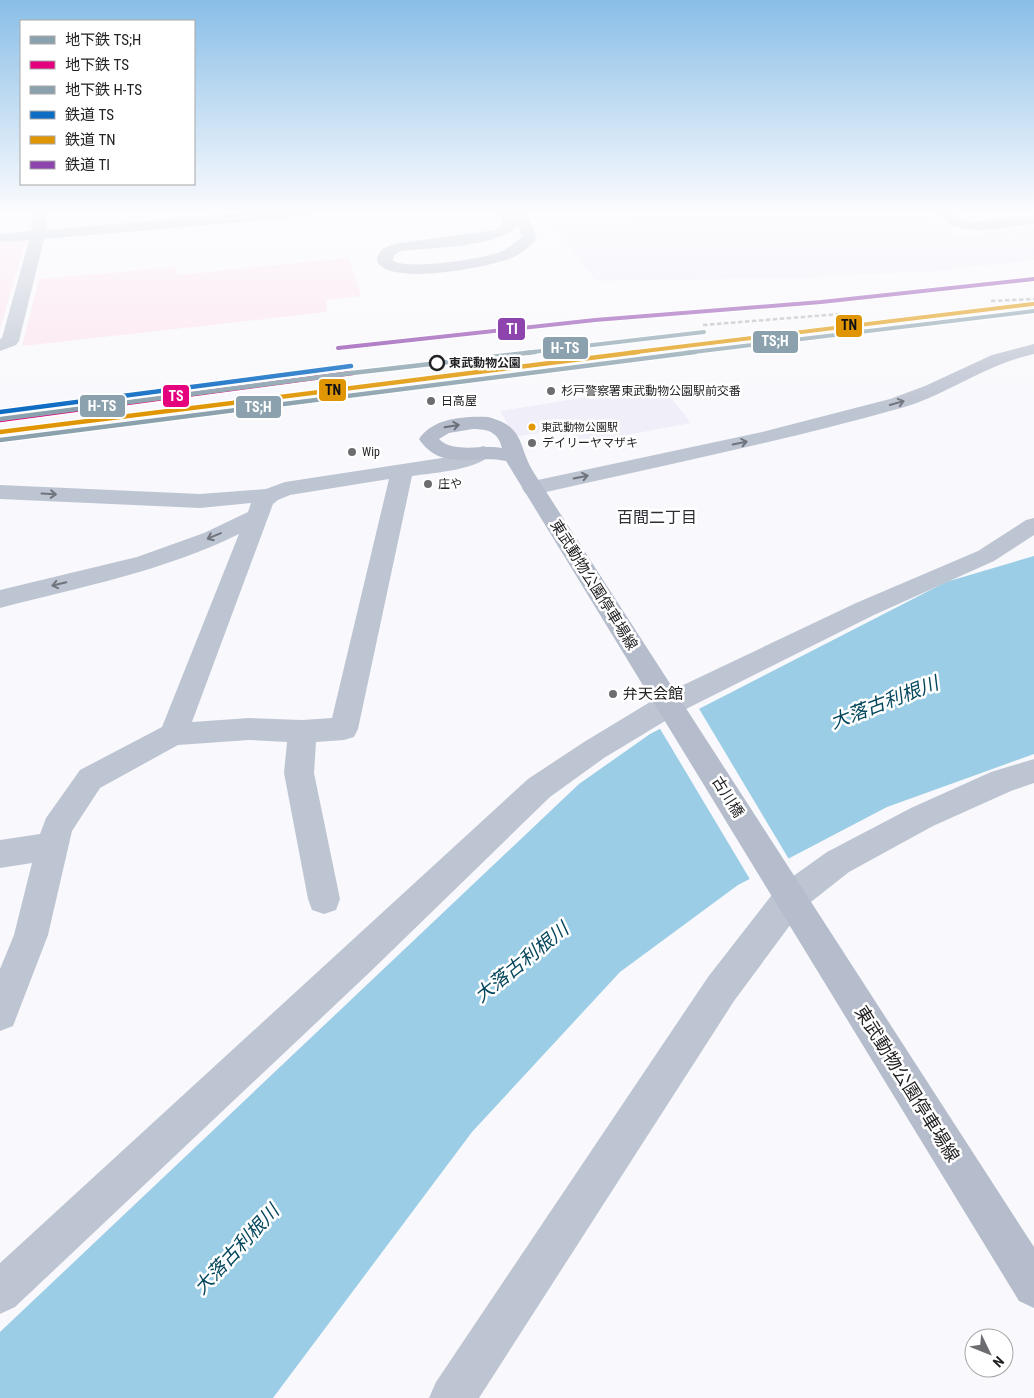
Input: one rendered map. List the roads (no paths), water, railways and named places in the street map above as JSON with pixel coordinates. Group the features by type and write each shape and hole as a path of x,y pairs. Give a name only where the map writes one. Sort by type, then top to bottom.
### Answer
{"main road":[{"name":"東武動物公園停車場線","path":"437,448 429,439 437,430 444,427 479,422 486,423 505,432 510,439 515,457 533,488 672,708"},
{"path":"437,448 449,453 501,453 515,457"},
{"name":"古川橋","path":"672,708 785,890"},
{"name":"東武動物公園停車場線","path":"785,890 1034,1286"}],"street":[{"path":"0,346 10,341 27,277"},
{"path":"533,488 781,434 915,398 999,358 1034,349"},
{"path":"407,470 426,461 437,448"},
{"path":"0,599 143,563 212,538 264,506 286,489 460,462 483,452"},
{"path":"0,1013 31,935 57,827 90,779 173,734 249,729 302,731 344,729 407,470"},
{"path":"0,492 200,501 264,506"},
{"path":"173,734 264,506"},
{"path":"0,1292 358,960 539,788 594,750 672,708 865,609 986,556 1034,525"},
{"path":"302,731 299,773 324,899"},
{"path":"452,1398 785,890 922,817 1002,781 1034,771"},
{"path":"0,854 52,846"}],"water":[{"name":"大落古利根川","path":"1034,556 1034,754 887,807 738,885 620,972 472,1132 273,1398 0,1398 0,1332 579,784 650,734 946,582"}],"railway":[{"path":"991,301 1034,299"},
{"path":"703,325 840,314"}],"metro line":[{"name":"TS;H","path":"0,440 795,339 1034,311"},
{"name":"H-TS","path":"1,419 352,373 704,332"},
{"name":"TS","path":"0,420 352,373"}],"rail line":[{"name":"TI","path":"338,348 595,320 821,302 1034,279"},
{"name":"TN","path":"0,432 794,332 1033,304"},
{"name":"TS","path":"0,412 351,366"}],"place":[{"name":"東武動物公園","path":"437,363"},
{"name":"杉戸警察署東武動物公園駅前交番","path":"551,391"},
{"name":"日高屋","path":"431,401"},
{"name":"東武動物公園駅","path":"532,427"},
{"name":"デイリーヤマザキ","path":"532,443"},
{"name":"Wip","path":"352,452"},
{"name":"庄や","path":"428,484"},
{"name":"弁天会館","path":"613,694"}],"district":[{"name":"百間二丁目","path":"657,517"}]}
